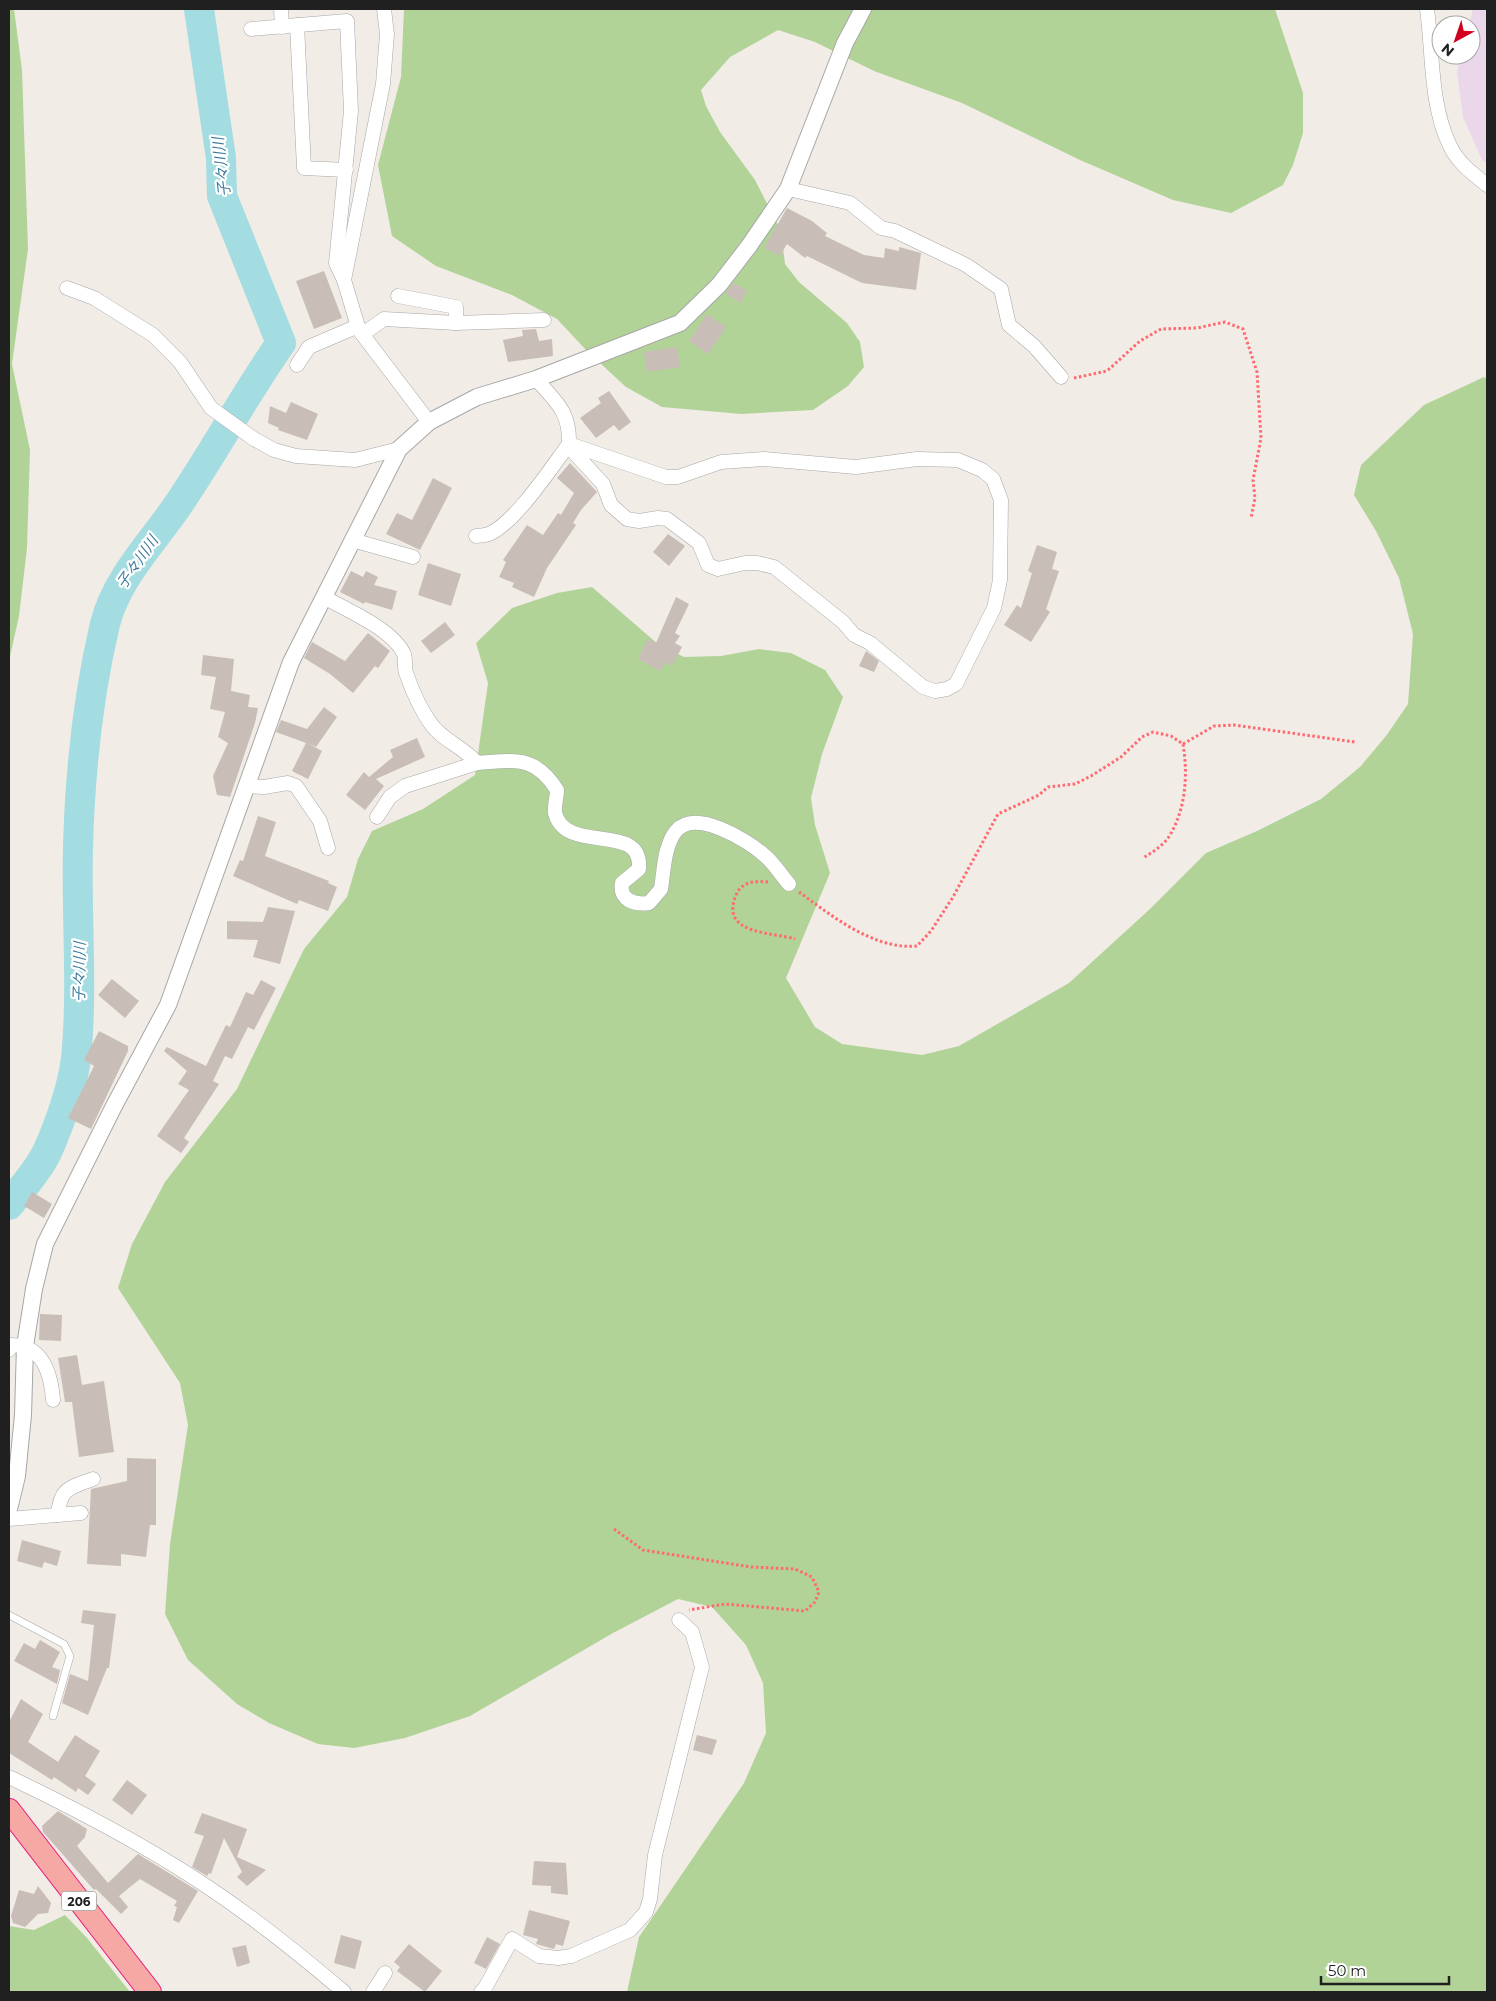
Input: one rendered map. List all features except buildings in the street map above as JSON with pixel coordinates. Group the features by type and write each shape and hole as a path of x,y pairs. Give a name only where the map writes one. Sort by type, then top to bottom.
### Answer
{"highway":[{"name":"206","path":"9,1810 150,1992"}],"street":[{"path":"281,9 282,27"},
{"path":"344,280 383,84 387,34 384,9"},
{"path":"9,1509 17,1476 23,1415 25,1346 34,1289 45,1244 114,1106 168,1005 291,662 399,449 429,422 476,397 536,379 680,323 719,284 750,246 788,189 845,42 863,9"},
{"path":"1427,9 1437,106 1450,147 1465,168 1487,186"},
{"path":"251,29 347,21 351,111 336,263 344,280 360,330 429,422"},
{"path":"297,25 304,168 346,170"},
{"path":"788,189 850,203 880,228 895,230 966,265 994,284 1001,289 1005,299 1009,325 1034,346 1061,377"},
{"path":"67,288 94,298 153,335 180,362 211,408 221,417 274,450 296,456 356,460 399,449"},
{"path":"398,296 456,307 456,323"},
{"path":"297,365 309,348 360,330 384,319 456,323 544,320"},
{"path":"476,536 489,535 500,528 517,512 569,445 570,426 567,418 536,379"},
{"path":"569,445 666,477 678,477 721,462 764,459 856,467 918,459 958,460 982,470 993,479 1001,500 1000,580 994,608 956,684 947,689 935,690 923,686 870,643 854,635 843,622 774,567 757,563 745,563 718,569 708,565 699,544 667,519 658,518 639,521 627,519 610,505 603,484 569,445"},
{"path":"352,540 413,557"},
{"path":"324,597 384,632 400,647 405,656 405,670 414,695 430,722 438,732 466,752 477,764"},
{"path":"377,817 390,797 405,786 477,764 524,761 532,764 557,790 555,814 564,828 584,837 609,838 628,846 636,853 640,869 622,883 621,889 624,897 632,903 648,903 657,895 661,889 668,845 676,830 694,821 725,830 764,855 789,884"},
{"path":"246,786 264,787 288,783 296,786 320,821 328,848"},
{"path":"9,1350 12,1345 25,1346 47,1367 52,1380 53,1400"},
{"path":"58,1515 59,1499 64,1493 92,1479"},
{"path":"9,1519 81,1513"},
{"path":"481,1992 512,1939 539,1956 558,1958 571,1956 630,1930 646,1912 650,1899 655,1855 702,1667 692,1632 679,1620"},
{"path":"9,1777 65,1804 218,1894 293,1949 344,1992"},
{"path":"373,1992 385,1973"}],"lane":[{"path":"9,1615 64,1644 70,1656 53,1716"}],"path":[{"path":"1061,377 1074,378 1107,371 1140,341 1161,329 1197,328 1225,322 1243,329 1257,372 1261,438 1253,480 1255,498 1251,518"},
{"path":"1184,744 1214,726 1234,725 1355,742"},
{"path":"794,939 778,934 761,934 740,924 734,913 733,903 738,891 745,884 757,881 789,884 835,917 858,930 886,943 917,946 930,931 953,897 998,814 1039,795 1048,787 1075,784 1091,776 1122,757 1142,737 1153,732 1171,736 1184,744"},
{"path":"1143,858 1161,846 1170,836 1185,791 1186,762 1184,744"},
{"path":"614,1529 643,1550 751,1567 795,1569 812,1577 819,1592 815,1602 805,1611 725,1604 688,1610 679,1620"}],"shaded area":[{"path":"1473,9 1487,9 1487,163 1482,160 1463,117 1457,72 1459,65 1481,65 1481,15 1472,15"}],"green space":[{"path":"9,9 14,9 22,70 28,249 12,364 30,450 27,548 19,616 9,661"},
{"path":"404,9 1275,9 1303,93 1303,133 1293,165 1283,185 1231,213 1173,200 1080,160 962,103 874,71 815,42 778,30 730,57 701,90 706,106 720,132 755,180 781,231 785,264 799,282 847,323 860,342 864,367 848,386 813,410 741,414 662,407 626,387 587,351 557,319 512,295 436,266 392,236 378,165 401,77"},
{"path":"1484,377 1487,379 1487,1992 627,1992 639,1937 744,1783 766,1733 763,1683 746,1645 712,1607 678,1599 613,1633 470,1716 405,1738 354,1748 318,1744 269,1723 237,1704 188,1660 165,1614 170,1544 188,1425 180,1383 118,1288 132,1244 165,1182 237,1089 304,949 347,897 358,859 372,831 423,809 475,775 488,683 476,643 512,608 557,593 592,587 659,645 684,657 721,656 759,649 791,653 825,670 843,697 822,754 811,798 815,825 830,873 786,978 815,1027 842,1044 922,1055 959,1046 1069,983 1150,909 1206,853 1257,831 1321,799 1360,767 1386,736 1408,704 1413,634 1399,578 1376,531 1354,495 1361,465 1424,405"},
{"path":"65,1915 87,1938 130,1992 9,1992 9,1926 34,1930"}],"waterway":[{"name":"子々川川","path":"9,1205 34,1173 47,1152 65,1106 76,1058 79,1005 78,847 81,791 94,679 110,608 126,577 178,505 281,343 222,196 221,158 199,9"}]}
